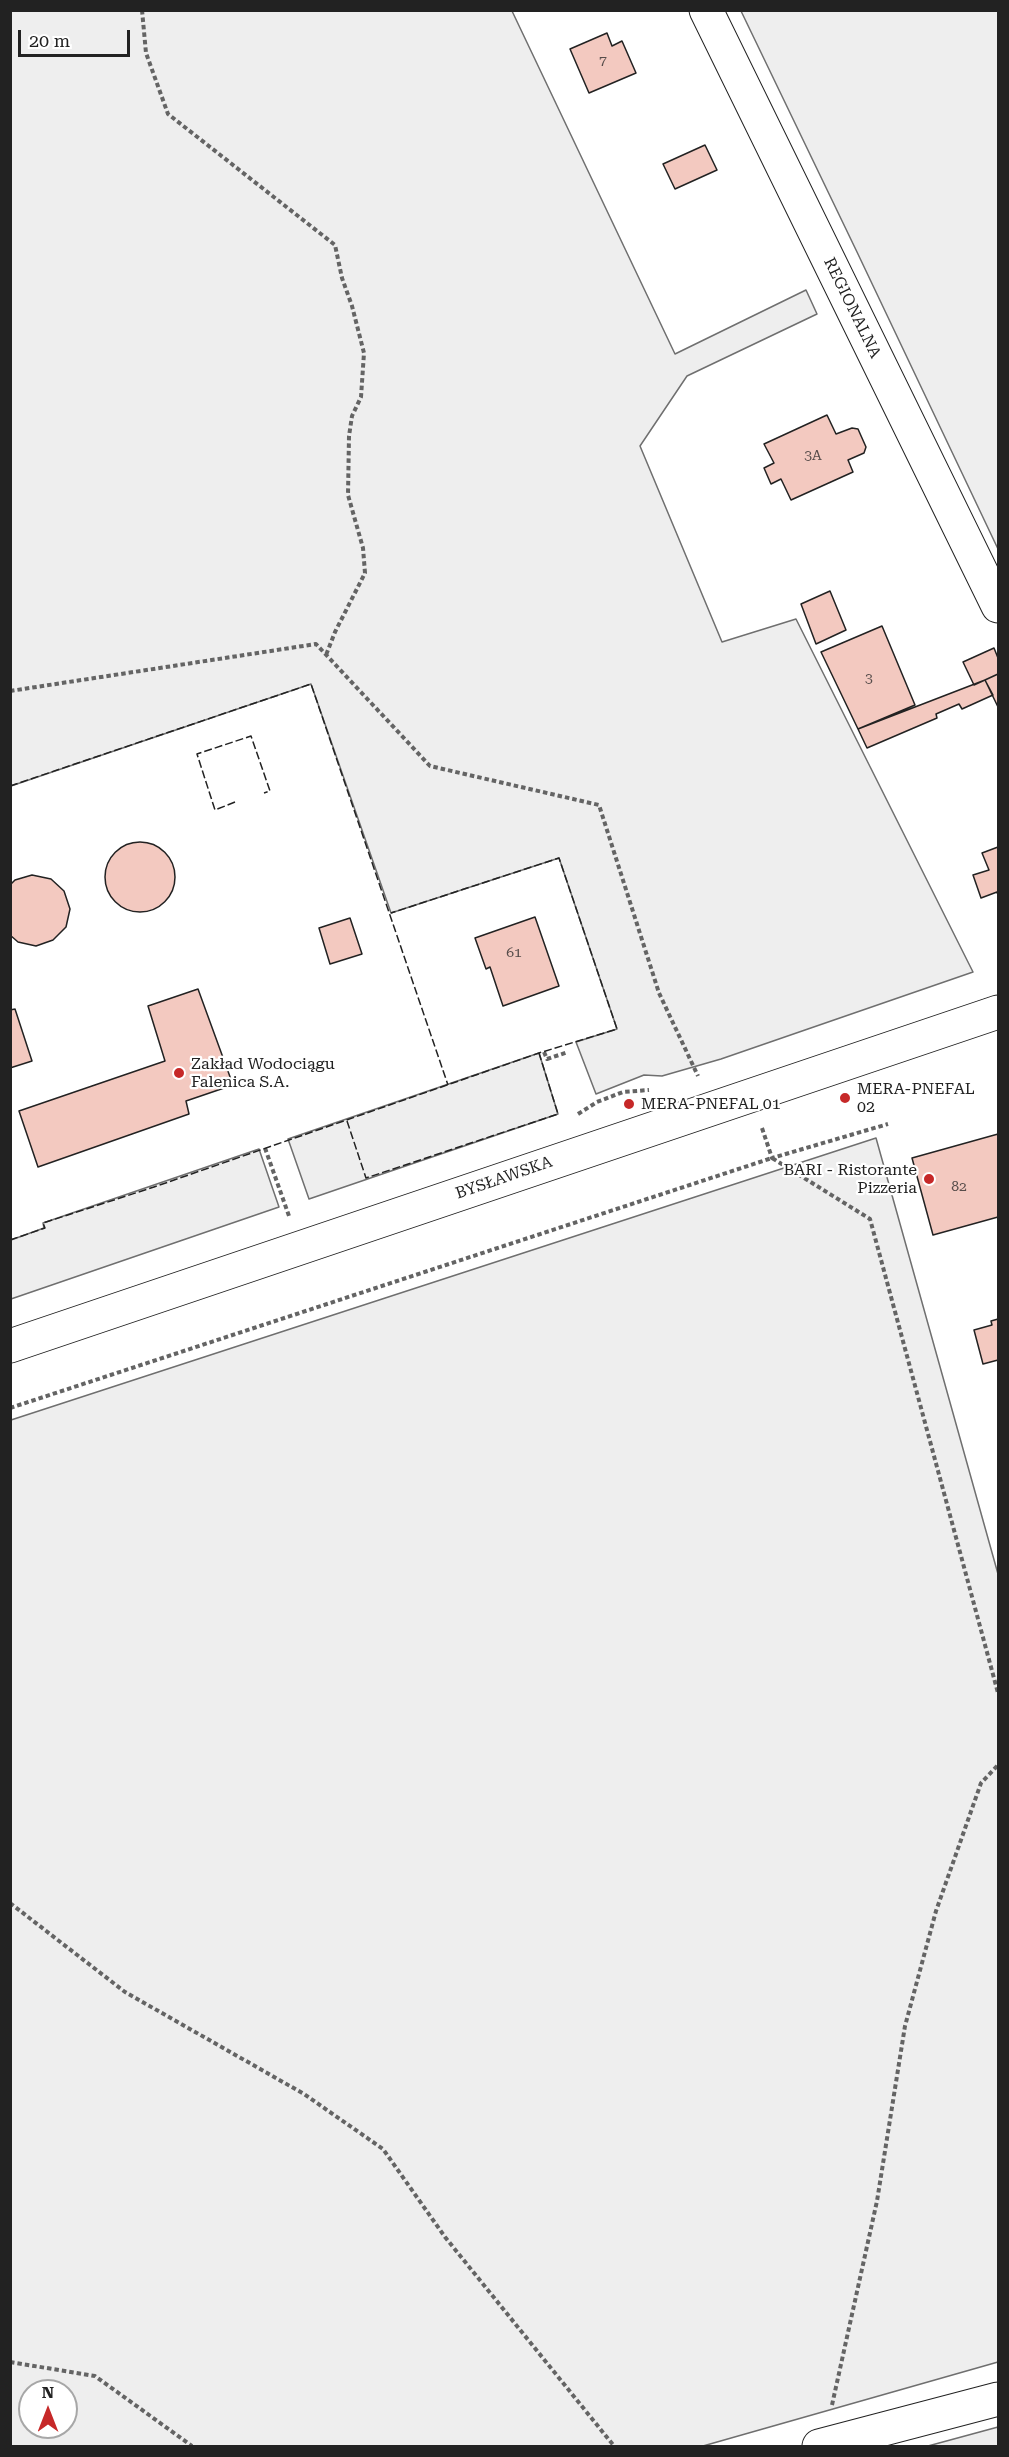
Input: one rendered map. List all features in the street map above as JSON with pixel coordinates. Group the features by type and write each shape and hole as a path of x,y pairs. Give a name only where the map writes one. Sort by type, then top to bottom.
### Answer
{"street":[{"name":"REGIONALNA","path":"706,10 999,606"},
{"name":"BYSŁAWSKA","path":"10,1346 999,1012"},
{"path":"819,2446 999,2399"}],"path":[{"path":"142,10 146,53 168,114 335,245 342,278 364,352 361,397 352,416 349,436 348,495 363,548 365,573 326,655"},
{"path":"10,691 316,644 430,766 599,805 659,993 701,1082"},
{"path":"544,1052 547,1059 567,1052"},
{"path":"759,1118 772,1158 870,1219 999,1693"},
{"path":"10,1408 772,1158 888,1124"},
{"path":"265,1148 289,1216"},
{"path":"830,2415 877,2201 905,2026 936,1911 981,1783 999,1765"},
{"path":"10,1903 125,1992 304,2094 383,2149 445,2238 614,2446"},
{"path":"10,2362 95,2376 192,2446"}],"shaded area":[{"path":"10,11 512,11 675,354 806,290 817,314 687,376 640,446 722,642 796,619 973,972 721,1059 662,1076 644,1075 596,1094 576,1042 617,1029 559,858 391,913 311,684 11,786"},
{"path":"741,11 998,11 998,549 857,252"},
{"path":"539,1053 558,1114 309,1199 288,1139"},
{"path":"876,1138 998,1574 998,2362 703,2446 11,2446 11,1420"},
{"path":"259,1149 279,1207 11,1299 11,1240 44,1228 43,1223"},
{"path":"998,2427 998,2446 928,2446"}],"building":[{"path":"607,33 612,46 622,41 636,73 589,93 570,49"},
{"path":"705,145 717,170 675,189 663,164"},
{"path":"827,415 836,434 852,428 858,429 866,447 864,453 848,460 853,472 791,500 781,479 771,484 764,468 774,463 764,444"},
{"path":"830,591 846,630 816,644 801,604"},
{"path":"882,626 915,705 858,729 821,652"},
{"path":"994,648 998,658 998,674 974,685 963,662"},
{"path":"998,674 998,707 985,680"},
{"path":"985,680 993,695 962,709 959,704 936,714 937,718 867,748 858,729"},
{"path":"140,842 153,845 165,852 172,864 175,877 172,890 165,902 153,909 140,912 127,909 115,902 108,890 105,877 108,864 115,852 127,845"},
{"path":"998,847 998,895 997,892 981,898 973,875 989,870 982,853"},
{"path":"32,875 51,879 64,891 70,909 66,927 53,940 36,946 18,942 10,935 10,885 15,880"},
{"path":"535,917 559,986 503,1006 490,967 486,969 475,938"},
{"path":"350,918 362,954 330,964 319,928"},
{"name":"Zakład Wodociągu Falenica S.A.","path":"198,989 233,1085 186,1101 189,1114 38,1167 19,1111 165,1061 148,1006"},
{"path":"15,1009 32,1061 10,1068 10,1010"},
{"path":"998,1134 998,1217 933,1235 912,1158"},
{"path":"998,1319 998,1360 983,1364 974,1330 992,1325 991,1321"}],"fence":[{"path":"10,786 311,684 448,1085"},
{"path":"235,802 215,810 197,754 251,736 270,791 264,793"},
{"path":"10,1240 45,1228 43,1223 154,1187 539,1053 617,1029 559,858 391,913"},
{"path":"347,1121 366,1178 558,1114 539,1053"}],"place":[{"name":"Zakład Wodociągu Falenica S.A.","path":"179,1073"},
{"name":"MERA-PNEFAL 02","path":"845,1098"},
{"name":"MERA-PNEFAL 01","path":"629,1104"},
{"name":"BARI - Ristorante Pizzeria","path":"929,1179"}]}
